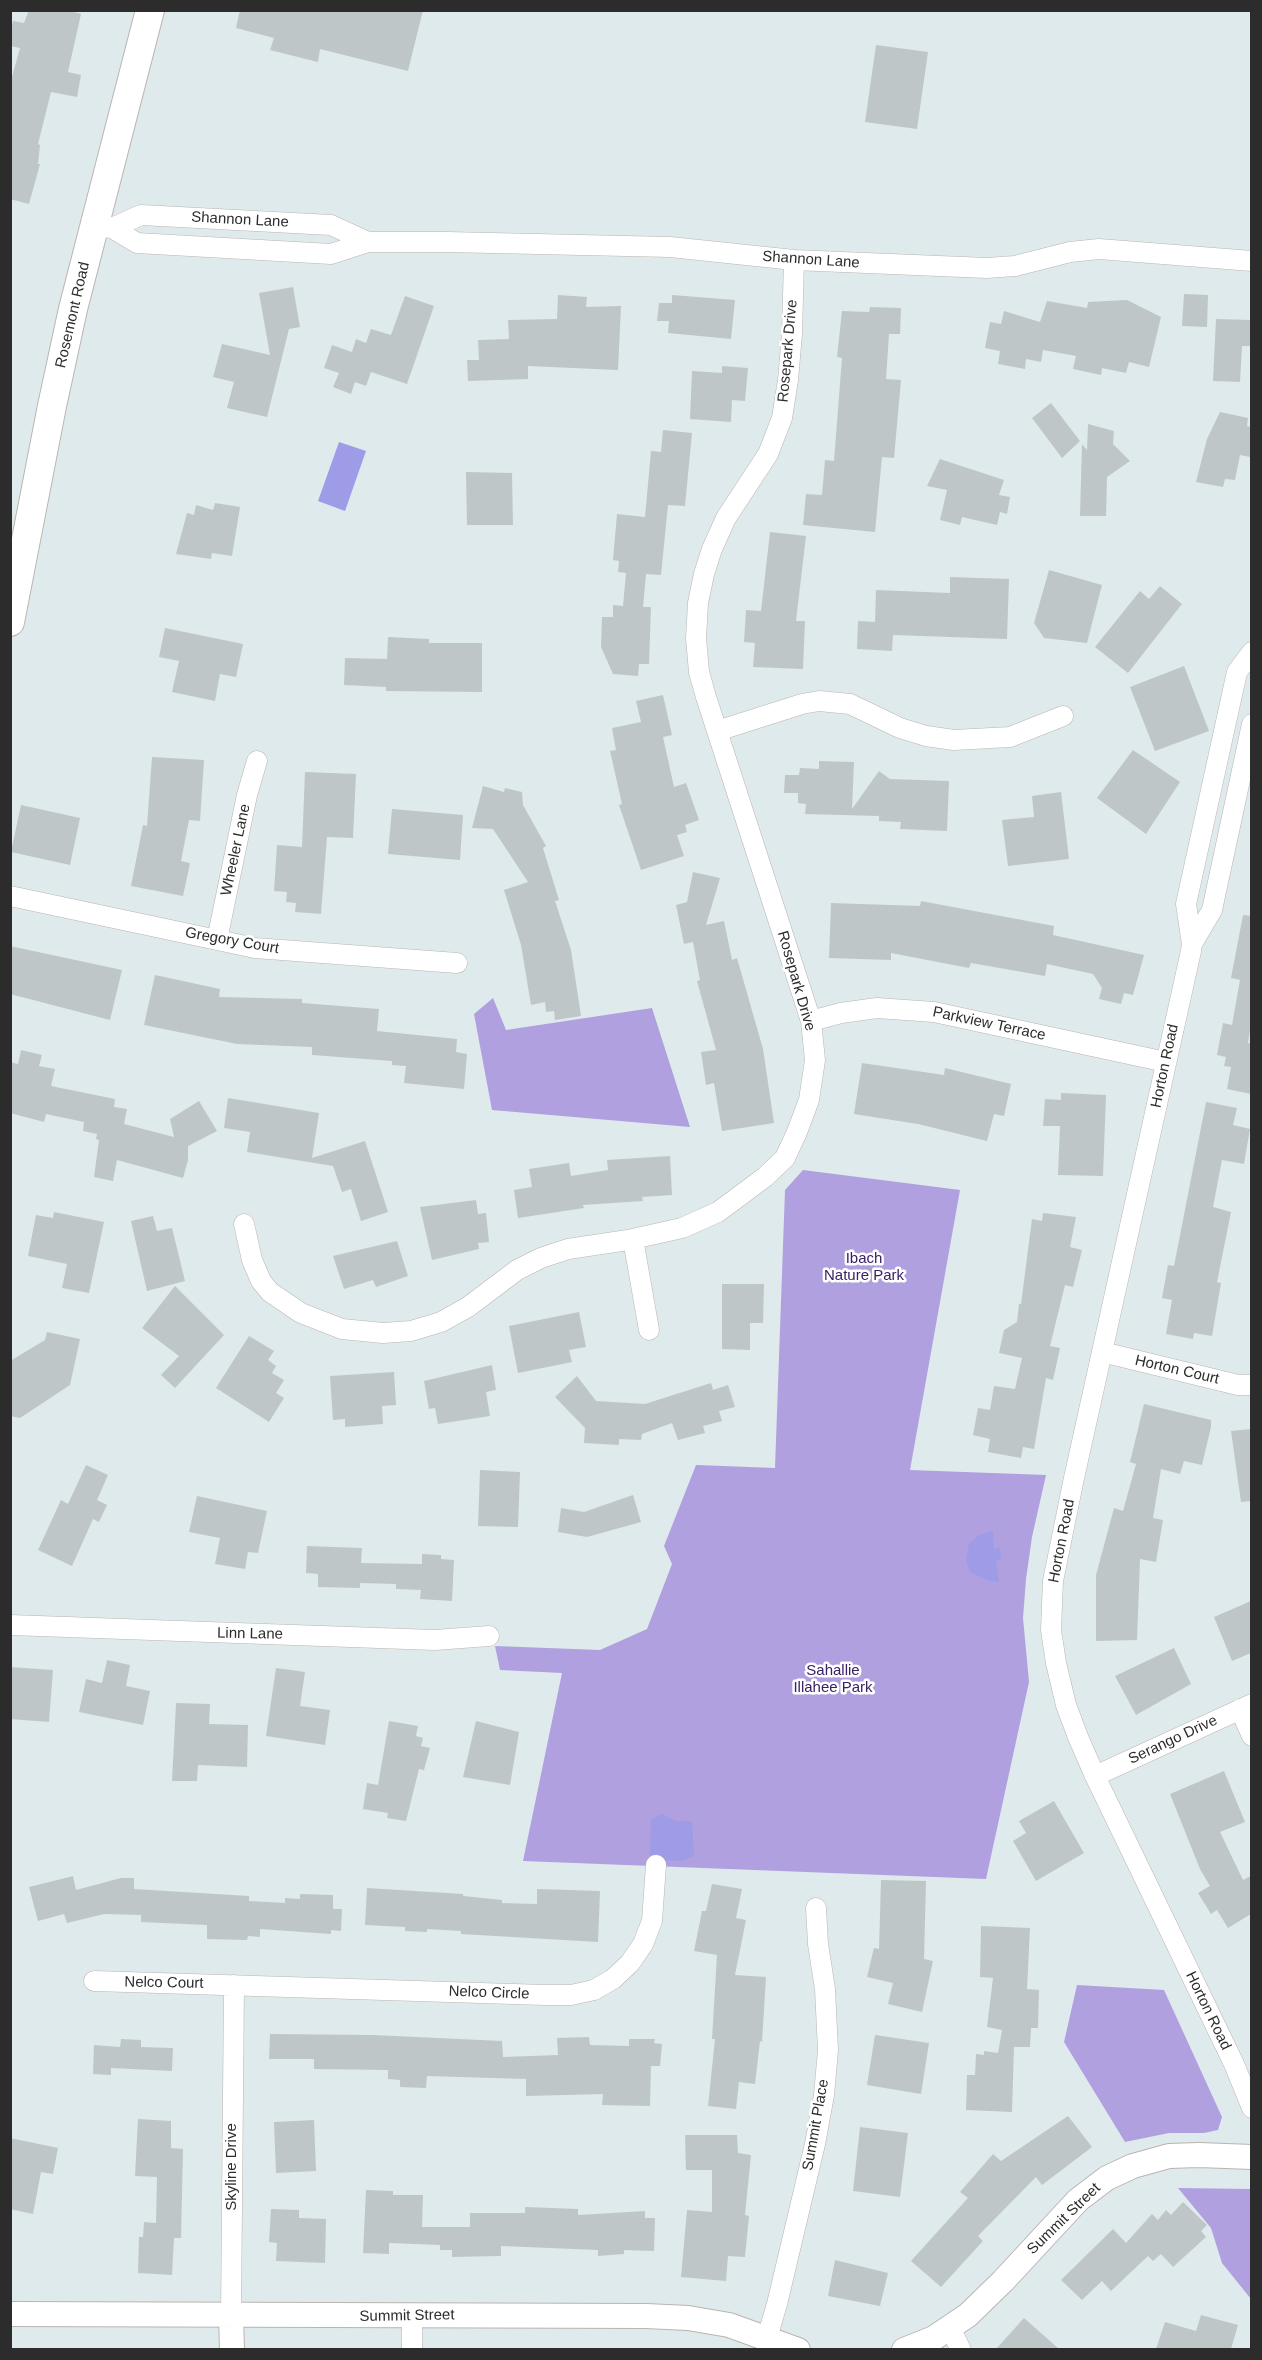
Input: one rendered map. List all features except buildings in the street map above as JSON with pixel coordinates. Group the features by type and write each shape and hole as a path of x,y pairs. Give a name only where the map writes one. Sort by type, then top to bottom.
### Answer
{"main road":[{"name":"Rosemont Road","path":"10,622 52,406 103,227 150,10"}],"street":[{"name":"Shannon Lane","path":"103,227 141,215 331,225 368,242"},
{"name":"Shannon Lane","path":"103,227 137,243 331,254 368,242 670,247 794,260 987,268 1015,266 1070,252 1099,249 1251,261"},
{"name":"Rosepark Drive","path":"244,1224 252,1260 261,1281 270,1292 302,1313 342,1329 383,1333 411,1331 441,1322 468,1307 517,1270 541,1258 568,1249 633,1239 682,1228 718,1212 765,1177 785,1158 809,1100 815,1060 811,1021 699,672 696,638 698,603 712,549 726,518 768,454 782,418 789,369 794,260"},
{"name":"Horton Road","path":"1192,944 1186,904 1237,672 1251,652"},
{"path":"717,731 802,704 819,701 850,704 900,728 926,736 954,740 1010,737 1063,716"},
{"name":"Horton Road","path":"1251,724 1212,910 1192,944 1053,1581 1051,1630 1066,1705 1095,1776 1234,2064 1251,2108"},
{"name":"Wheeler Lane","path":"217,940 247,795 257,762"},
{"name":"Gregory Court","path":"10,896 255,948 457,963"},
{"name":"Parkview Terrace","path":"811,1021 841,1013 877,1008 934,1012 1166,1062"},
{"path":"633,1239 649,1330"},
{"name":"Horton Court","path":"1102,1352 1238,1385 1251,1385"},
{"name":"Linn Lane","path":"10,1625 435,1640 489,1636"},
{"path":"1246,1706 1251,1736"},
{"name":"Serango Drive","path":"1095,1776 1246,1706"},
{"name":"Nelco Circle","path":"234,1985 544,1995 571,1995 594,1990 613,1979 630,1963 643,1944 652,1921 656,1865"},
{"name":"Summit Place","path":"767,2338 815,2144 824,2095 828,2050 825,1989 818,1944 816,1908"},
{"name":"Nelco Court","path":"94,1981 234,1985"},
{"name":"Skyline Drive","path":"232,2349 234,1985"},
{"name":"Summit Street","path":"904,2349 956,2339 988,2296 1078,2200 1107,2178 1133,2166 1169,2156 1251,2157"},
{"name":"Summit Street","path":"10,2314 688,2318 729,2325 798,2349"},
{"path":"412,2315 412,2349"}],"green space":[{"path":"493,998 506,1030 652,1008 690,1127 492,1110 474,1014"},
{"name":"Sahallie Illahee Park","path":"803,1170 960,1190 910,1470 1046,1475 1032,1537 1026,1579 1023,1618 1029,1682 986,1879 523,1861 562,1673 500,1670 495,1646 600,1650 647,1629 672,1564 664,1546 696,1465 775,1468 785,1190"},
{"path":"1077,1985 1164,1990 1222,2117 1218,2130 1204,2133 1169,2133 1125,2142 1064,2042"},
{"path":"1178,2188 1251,2189 1251,2299 1222,2263 1211,2228"}],"shaded area":[{"path":"339,442 366,451 345,511 318,501"},
{"path":"993,1531 994,1549 1000,1548 1001,1560 996,1561 999,1582 989,1581 970,1572 966,1559 969,1544 979,1535"},
{"path":"662,1814 676,1821 692,1821 694,1856 682,1861 650,1860 651,1819"}],"park label":[{"name":"Ibach Nature Park","path":"864,1268"}]}
